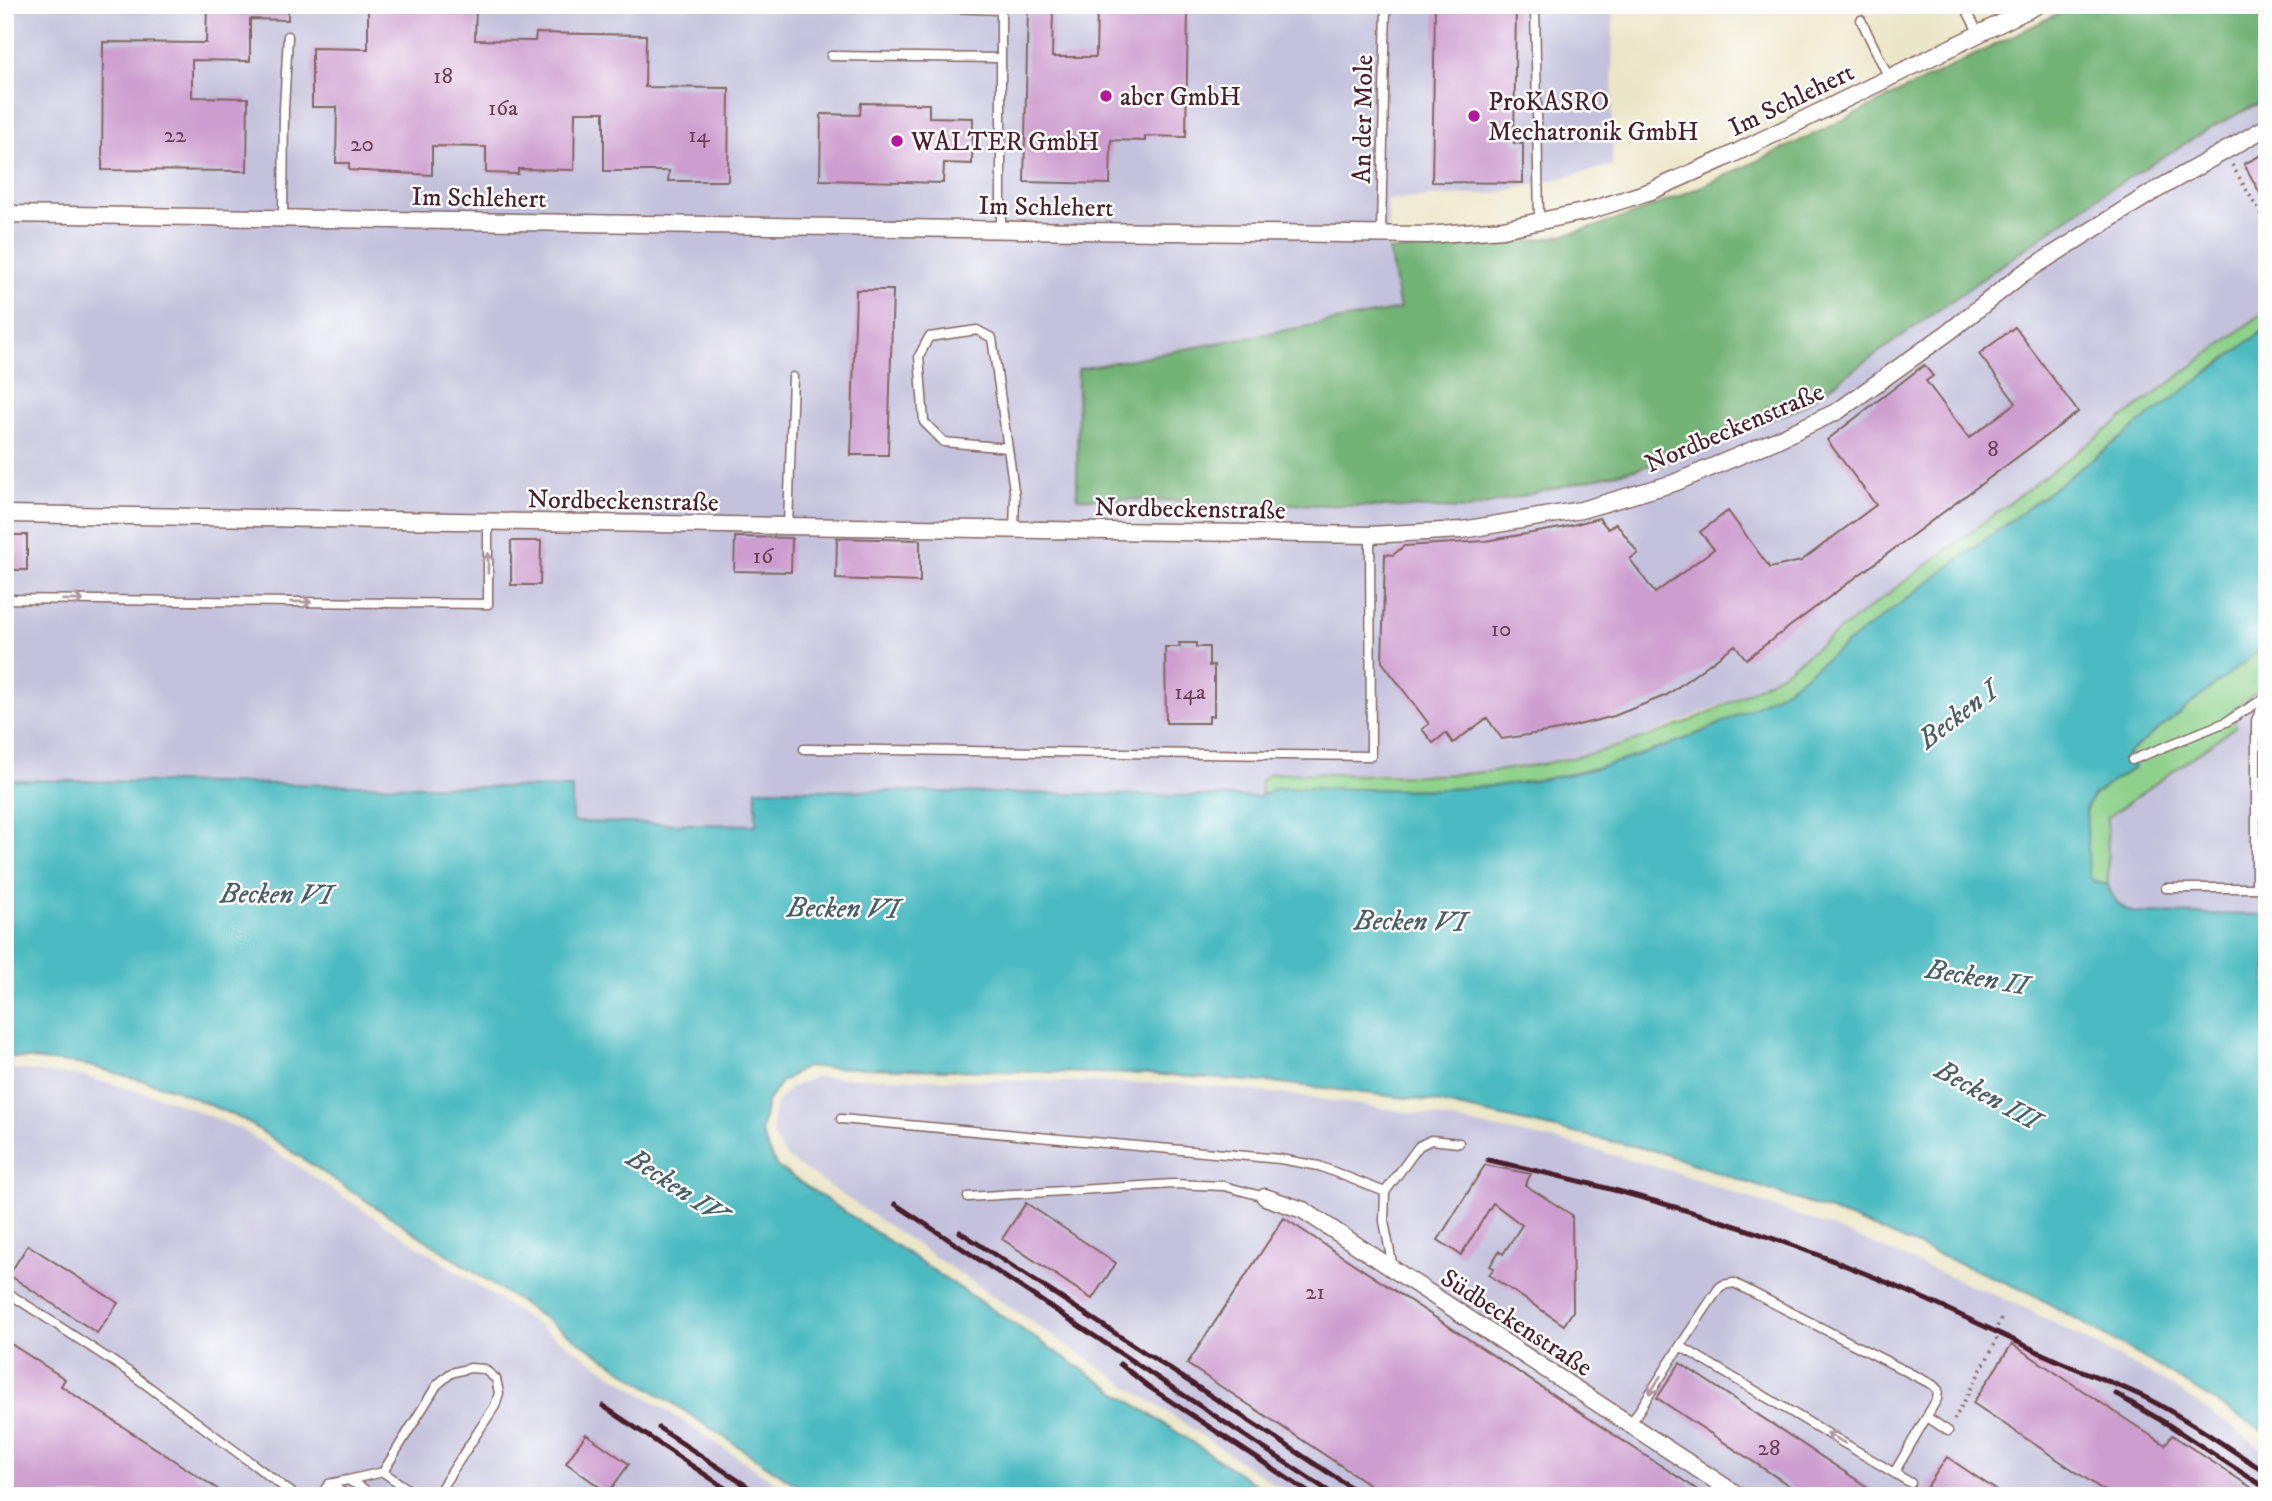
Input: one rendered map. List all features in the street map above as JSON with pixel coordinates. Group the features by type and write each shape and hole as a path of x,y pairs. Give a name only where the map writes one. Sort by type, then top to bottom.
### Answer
{"street":[{"name":"Im Schlehert","path":"5,214 1001,230 1427,234 1490,230 1588,211 1651,191 1723,159 2038,5"},
{"name":"Nordbeckenstraße","path":"5,514 488,528 788,527 1370,536 1462,530 1581,510 1674,483 1838,411 1950,331 2022,274 2151,193 2267,127"},
{"name":"Südbeckenstraße","path":"1265,1197 1303,1210 1739,1496"}],"lane":[{"path":"872,5 1000,7 1001,230"},
{"name":"An der Mole","path":"1381,233 1386,5"},
{"path":"1535,5 1539,221"},
{"path":"1964,5 1979,34"},
{"path":"1861,20 1889,78"},
{"path":"284,219 284,109 288,36"},
{"path":"831,56 1001,58"},
{"path":"1008,448 944,442 924,422 919,356 929,337 976,330 992,338 1008,448 1015,497 1014,530"},
{"path":"788,527 793,377"},
{"path":"5,599 488,604 488,528"},
{"path":"804,749 1371,756 1370,536"},
{"path":"2132,760 2226,722 2266,698"},
{"path":"2256,888 2256,720 2266,698"},
{"path":"2166,888 2267,888"},
{"path":"841,1119 1280,1159 1319,1166 1385,1192"},
{"path":"1394,1270 1385,1228 1385,1192 1419,1146 1431,1140 1459,1143"},
{"path":"968,1197 1173,1184 1224,1186 1265,1197"},
{"path":"1630,1425 1719,1288 1734,1283 1933,1385 1938,1390 1939,1395 1894,1473"},
{"path":"5,1291 129,1372 296,1496"},
{"path":"1680,1346 1912,1483"},
{"path":"320,1496 329,1483 383,1472 437,1385 451,1373 470,1368 484,1369 496,1379 499,1394 495,1406 436,1496"},
{"path":"1927,1417 1948,1431"},
{"path":"383,1472 418,1496"},
{"path":"348,1480 364,1489"},
{"path":"329,1483 348,1496"}],"path":[{"path":"2224,150 2267,225"},
{"path":"1948,1431 1997,1340 1996,1331 2001,1319"}],"shaded area":[{"path":"5,5 1613,5 1612,166 1496,193 1387,200 1389,250 1400,309 1078,369 1078,498 1468,509 2102,194 2216,125 2267,99 2267,310 1792,666 1756,690 1620,747 1566,761 1460,774 1274,773 1261,781 1261,797 757,789 756,825 572,822 571,788 5,780"},
{"path":"2267,684 2267,915 2135,913 2123,908 2114,899 2108,885 2107,818 2231,711"},
{"path":"5,1068 81,1076 170,1100 241,1129 796,1496 5,1496"},
{"path":"815,1077 1182,1084 1285,1094 1434,1116 1568,1143 1672,1171 1834,1228 2027,1309 2170,1385 2267,1451 2267,1496 1292,1496 787,1158 773,1134 777,1102 790,1088"}],"green space":[{"path":"2075,5 2247,5 2267,20 2267,99 2216,125 2102,194 1800,408 1664,462 1468,509 1077,498 1078,369 1400,309 1389,250 1518,243 1569,234 1619,219 1691,191 1785,148"},
{"path":"2267,310 2267,328 1788,688 1721,723 1651,752 1540,780 1447,789 1280,788 1271,790 1268,794 1261,794 1261,781 1274,773 1438,775 1505,770 1548,763 1634,741 1716,709 1792,666"},
{"path":"2267,644 2267,684 2231,711 2236,726 2107,818 2108,885 2093,880 2088,871 2085,840 2086,810 2092,799 2109,783 2134,767 2127,754"}],"water":[{"path":"2267,328 2267,644 2127,754 2135,767 2093,796 2086,808 2089,875 2093,881 2108,885 2115,899 2125,909 2135,913 2267,915 2267,1434 2163,1369 2028,1292 1850,1218 1659,1152 1431,1101 1280,1083 1148,1074 806,1067 781,1082 767,1102 761,1133 776,1166 1273,1496 813,1496 244,1120 173,1089 86,1065 5,1056 5,780 572,788 572,822 756,825 756,789 1260,797 1261,794 1268,794 1271,790 1280,788 1419,789 1503,785 1540,780 1651,752 1721,723 1788,688"}],"building":[{"path":"207,5 288,5 288,20 250,19 250,61 192,60 192,97 248,98 247,171 102,170 103,42 206,43"},
{"path":"368,5 476,5 475,40 535,41 536,33 646,35 645,87 729,88 728,181 668,181 669,171 604,171 604,112 575,112 574,170 518,169 518,174 486,173 486,147 432,146 432,175 349,170 349,163 336,163 337,107 312,107 312,48 368,49"},
{"name":"ProKASRO Mechatronik GmbH","path":"1435,5 1516,5 1514,143 1523,144 1523,183 1432,182"},
{"path":"1028,7 1053,7 1052,57 1096,57 1097,7 1188,9 1186,137 1145,136 1145,141 1111,140 1110,184 1024,182"},
{"name":"WALTER GmbH","path":"861,103 929,104 929,117 973,118 972,164 944,163 943,183 820,180 821,114 860,115"},
{"path":"2267,152 2267,206 2244,164"},
{"path":"856,290 893,290 888,455 851,455"},
{"path":"2015,327 2078,412 1746,659 1735,645 1667,695 1614,716 1559,730 1502,739 1487,718 1453,743 1446,733 1433,743 1422,729 1429,724 1382,662 1385,554 1393,555 1404,546 1485,541 1561,528 1599,518 1608,529 1616,523 1638,553 1630,559 1655,593 1714,549 1700,532 1728,511 1770,568 1801,561 1876,505 1827,440 1924,365 1933,376 1926,381 1969,438 2016,403 1979,354"},
{"path":"5,535 27,535 27,570 5,570"},
{"path":"735,537 792,538 791,572 734,571"},
{"path":"837,538 920,540 920,582 836,579"},
{"path":"511,541 541,541 540,585 511,585"},
{"path":"1179,643 1196,643 1196,647 1209,647 1209,666 1214,665 1214,716 1209,716 1209,723 1166,723 1165,647 1180,647"},
{"path":"1485,1165 1531,1174 1525,1185 1572,1215 1573,1311 1564,1325 1489,1275 1494,1268 1490,1266 1499,1251 1503,1254 1522,1225 1493,1203 1461,1255 1438,1240"},
{"path":"1026,1203 1116,1263 1092,1299 1002,1239"},
{"path":"1284,1218 1707,1496 1387,1496 1187,1364"},
{"path":"28,1245 118,1303 97,1333 9,1275"},
{"path":"5,1340 65,1379 61,1386 228,1496 5,1496"},
{"path":"2012,1344 2165,1445 2172,1435 2264,1496 2112,1496 1973,1403"},
{"path":"1680,1363 1881,1496 1805,1496 1657,1398"},
{"path":"586,1434 629,1464 608,1493 566,1463"},
{"path":"1947,1457 2005,1496 1921,1496"}],"railway":[{"path":"1488,1160 1676,1207 1814,1253 1859,1271 2150,1400 2267,1473"},
{"path":"895,1204 1336,1496"},
{"path":"960,1232 1364,1496"},
{"path":"1120,1364 1149,1387 1314,1496"},
{"path":"2116,1394 2267,1489"},
{"path":"603,1406 737,1496"},
{"path":"659,1428 762,1496"}],"place":[{"name":"abcr GmbH","path":"1106,96"},
{"name":"ProKASRO Mechatronik GmbH","path":"1474,116"},
{"name":"WALTER GmbH","path":"897,141"}],"water label":[{"name":"Becken I","path":"1957,714"},
{"name":"Becken VI","path":"276,893"},
{"name":"Becken VI","path":"843,907"},
{"name":"Becken VI","path":"1410,920"},
{"name":"Becken II","path":"1977,976"},
{"name":"Becken III","path":"1988,1094"},
{"name":"Becken IV","path":"677,1185"}]}
